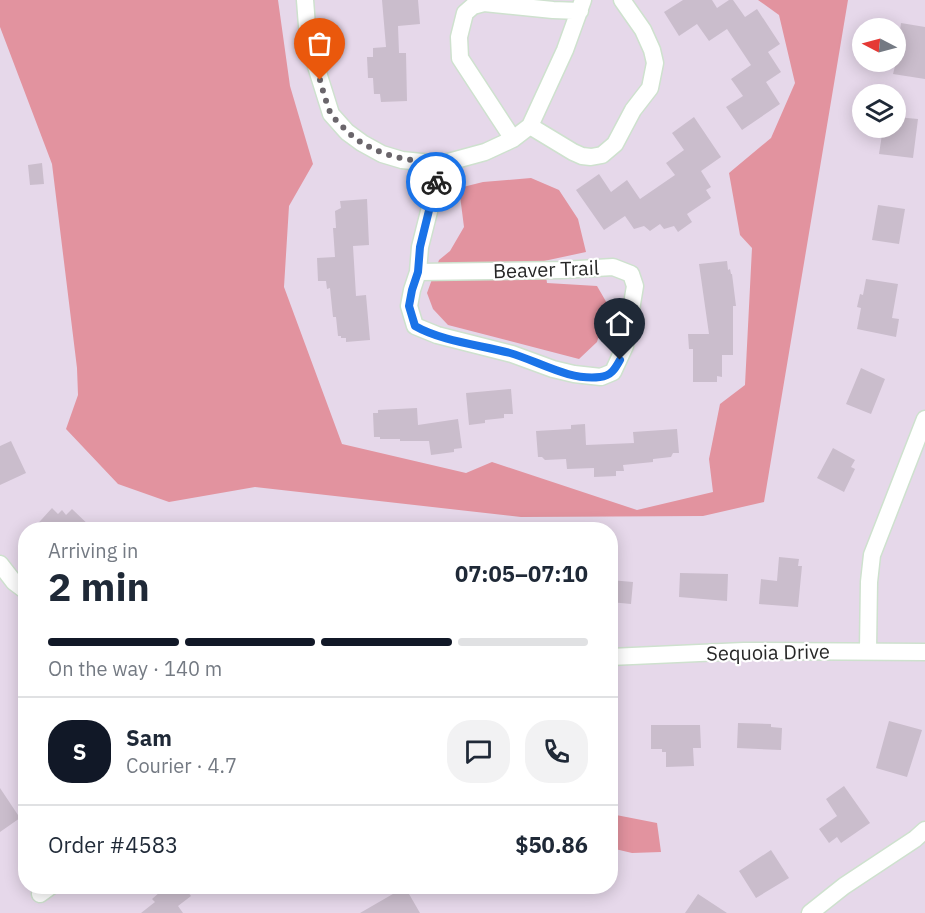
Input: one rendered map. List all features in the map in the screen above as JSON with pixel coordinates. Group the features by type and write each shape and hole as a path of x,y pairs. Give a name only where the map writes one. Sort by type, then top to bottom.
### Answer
{"street":[{"path":"305,0 307,26 315,63 331,114 347,132 382,154 402,160 441,164 485,152 513,139 530,126 582,5"},
{"path":"530,126 573,153 582,156 602,155 615,144 633,110 650,88 655,63 643,30 622,0"},
{"path":"513,139 460,58 459,37 465,13 473,6 484,3 553,10 582,5"},
{"path":"418,272 420,247 441,164"},
{"name":"Beaver Trail","path":"613,267 623,269 631,274 635,286 628,331 620,360 613,372 601,377 573,374 512,354 422,330 415,326 409,306 418,272 613,267"},
{"path":"868,650 869,582 872,555 925,419"},
{"path":"0,564 18,585"},
{"name":"Sequoia Drive","path":"618,657 744,651 925,652"},
{"path":"810,913 844,886 925,830"}],"shaded area":[{"path":"0,0 278,0 290,86 313,164 289,206 284,287 342,444 466,473 492,462 637,510 713,492 709,459 720,404 745,385 752,248 740,235 729,173 771,138 795,83 779,15 758,0 848,0 764,502 703,516 521,517 255,487 169,502 118,484 66,429 78,395 77,368 52,164 0,27"},
{"path":"531,178 559,190 578,219 586,252 544,261 547,283 597,286 608,305 597,342 579,359 448,325 433,309 427,293 439,260 450,251 464,227 459,188 483,182"},
{"path":"618,815 657,823 661,852 632,853 618,850"}],"building":[{"path":"382,0 418,0 420,24 398,26 399,53 406,53 407,101 381,102 380,94 374,94 373,78 368,78 367,57 373,57 373,48 386,47"},
{"path":"683,0 712,0 717,8 733,0 745,17 757,9 780,44 768,52 781,72 766,82 780,104 742,130 726,107 743,96 731,79 751,65 727,29 709,41 697,24 679,36 664,12"},
{"path":"906,24 925,27 925,79 893,74 894,72 906,72"},
{"path":"694,117 721,157 701,171 711,187 706,190 711,198 687,214 692,222 678,232 674,226 664,229 660,224 650,231 644,226 634,229 625,216 604,230 576,190 599,174 611,192 627,180 640,199 675,175 666,163 684,150 672,133"},
{"path":"906,118 918,119 913,158 879,154 881,138 906,138"},
{"path":"42,163 44,184 30,185 28,165"},
{"path":"367,199 369,245 353,246 356,296 366,295 370,340 346,342 346,338 338,336 336,317 333,317 330,288 327,289 326,281 318,281 317,258 335,257 333,228 336,228 335,211 341,208 340,201"},
{"path":"878,205 905,209 899,244 872,240"},
{"path":"727,261 728,270 730,269 732,274 736,306 733,306 733,355 722,355 722,377 717,376 717,382 693,382 693,349 689,349 688,334 709,334 699,264"},
{"path":"866,279 898,284 892,318 899,319 896,337 857,329 861,308 857,307 860,294 863,295"},
{"path":"861,368 885,379 871,414 846,404"},
{"path":"511,389 513,414 504,414 504,418 469,425 466,393"},
{"path":"417,408 418,425 458,419 462,448 454,449 454,452 431,455 429,441 400,441 400,439 374,437 373,413 378,413 378,410"},
{"path":"585,424 586,445 634,443 633,432 677,429 679,453 673,453 671,457 653,459 653,462 623,465 624,471 616,471 616,476 594,477 594,468 567,469 566,459 545,460 538,457 536,431 571,429 571,425"},
{"path":"11,441 26,473 0,485 0,446"},
{"path":"833,448 855,460 851,467 855,469 844,492 817,478"},
{"path":"52,508 58,514 62,510 66,515 72,509 86,522 39,522"},
{"path":"779,557 799,559 798,566 802,566 798,607 759,604 761,579 777,581"},
{"path":"680,573 728,574 727,601 679,597"},
{"path":"618,581 633,582 631,604 618,603"},
{"path":"889,721 922,730 907,777 876,768"},
{"path":"738,723 771,724 771,727 782,728 781,750 737,748"},
{"path":"651,725 700,725 701,748 693,748 694,766 666,767 666,752 662,752 662,749 651,749"},
{"path":"844,786 870,823 841,843 837,837 829,843 819,829 837,816 826,799"},
{"path":"0,788 18,815 18,819 0,832"},
{"path":"771,850 789,878 756,898 739,871"},
{"path":"158,894 189,894 191,896 178,906 183,913 141,913 155,902 152,899"},
{"path":"393,894 409,894 420,913 360,913"},
{"path":"698,894 727,913 685,913"}],"way so far":[{"path":"320,80 331,114 347,132 382,154 402,160 441,164 436,182"}],"route":[{"path":"436,182 420,247 418,272 409,306 415,326 437,335 512,354 553,369 590,377 601,377 613,372 620,360"}]}
